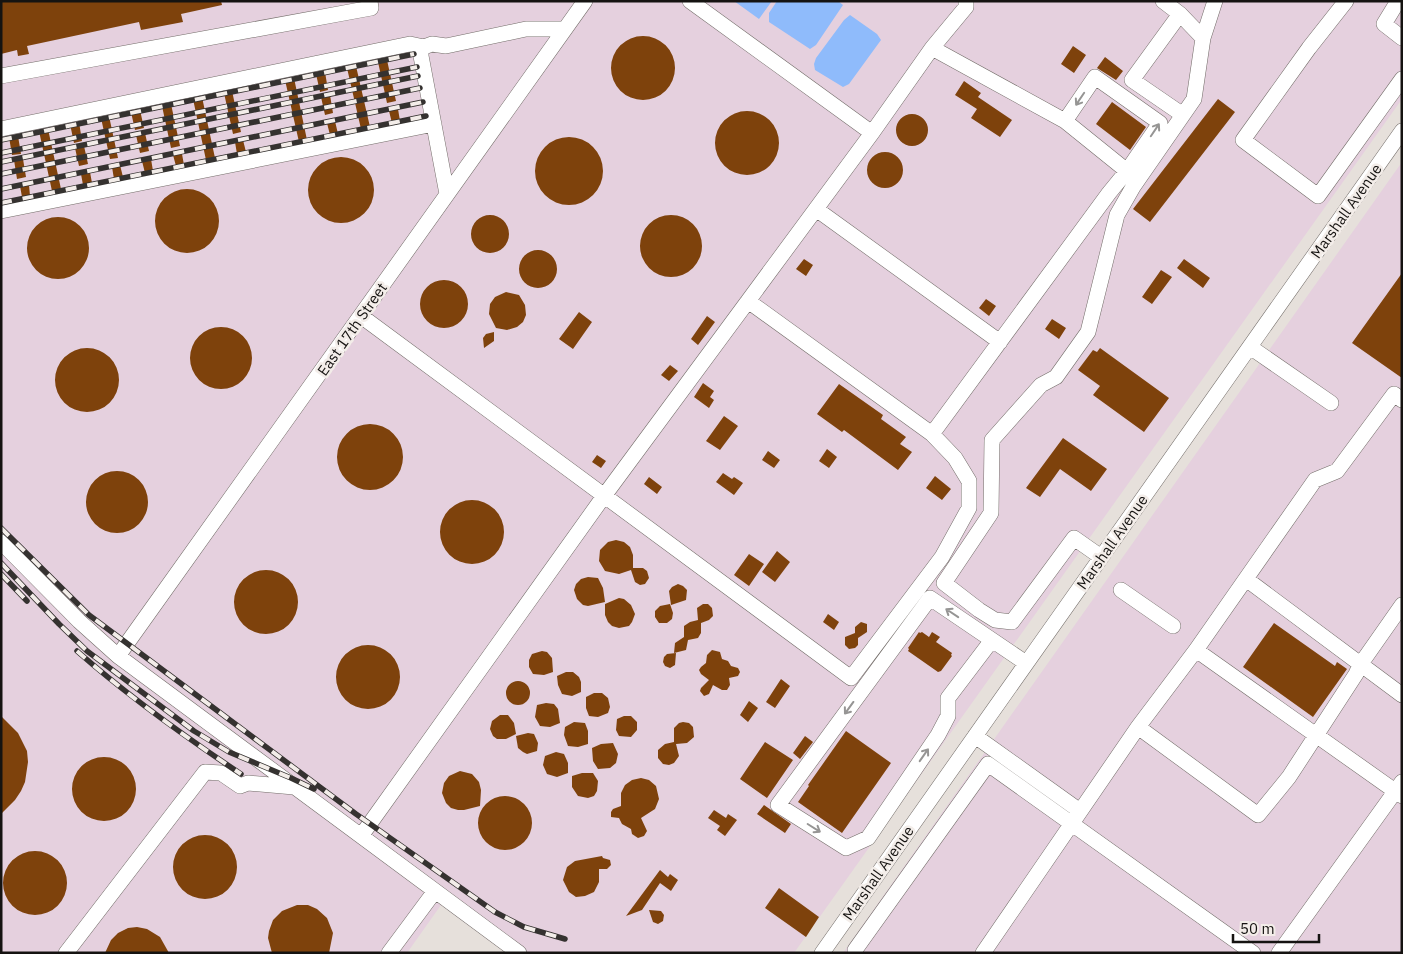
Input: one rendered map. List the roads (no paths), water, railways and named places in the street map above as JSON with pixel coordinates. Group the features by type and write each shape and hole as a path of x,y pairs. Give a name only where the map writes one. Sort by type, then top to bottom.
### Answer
{"street":[{"path":"1,76 371,8 370,1"},
{"name":"East 17th Street","path":"118,656 584,1"},
{"path":"690,1 872,133"},
{"path":"361,836 604,496 872,133 932,48 966,7 966,1"},
{"path":"1163,1 1180,14 1203,38"},
{"path":"992,640 948,698 948,716 938,734 868,838 846,848 778,805 930,598 944,583 991,514 992,440 1040,385 1056,377 1088,332 1117,215 1133,187 1194,99 1203,38 1214,1"},
{"path":"1346,1 1309,48 1243,140 1318,196 1402,79"},
{"path":"1400,2 1384,24 1402,38"},
{"path":"1180,14 1132,80 1183,115"},
{"path":"1,129 410,44 424,47 432,44 446,46 526,29 565,29"},
{"path":"424,47 421,50 421,56 447,194"},
{"path":"932,48 1065,121 1127,171"},
{"path":"932,434 1127,171 1160,123 1095,77 1065,121"},
{"path":"1,211 434,124"},
{"name":"Marshall Avenue","path":"822,953 1402,131"},
{"path":"816,209 1000,342"},
{"path":"361,316 851,678 942,557 969,508 969,481 955,458 932,434 748,301"},
{"path":"1250,347 1331,402"},
{"path":"983,953 1138,727 1196,650 1315,480 1337,471 1394,394 1402,400"},
{"path":"944,583 995,620 1012,622 1074,538 1101,557"},
{"path":"1,542 118,656 519,953"},
{"path":"1246,579 1402,695"},
{"path":"1121,590 1173,626"},
{"path":"930,598 1026,663"},
{"path":"1138,727 1258,815 1288,777 1356,674 1360,665 1402,605"},
{"path":"1196,650 1304,728 1400,790 1279,953"},
{"path":"975,736 1076,817 1254,953"},
{"path":"855,953 855,950 988,764 1076,817"},
{"path":"66,953 205,772 221,773 240,786 248,783 294,787"},
{"path":"389,953 435,891"}],"water":[{"path":"734,1 772,1 759,19"},
{"path":"777,1 838,1 843,5 816,45 810,49 769,22 769,13"},
{"path":"850,15 877,34 881,40 849,84 843,87 815,70 814,64 816,58 844,20"}],"railway":[{"path":"1,140 414,54"},
{"path":"1,153 417,67"},
{"path":"1,162 418,76"},
{"path":"1,174 420,88"},
{"path":"1,189 423,102"},
{"path":"1,203 426,116"},
{"path":"1,528 89,615 356,814 495,912 524,927 565,939"},
{"path":"1,563 87,651 194,731 229,752 314,789"},
{"path":"1,574 27,601"},
{"path":"77,651 157,715 241,774"}]}
